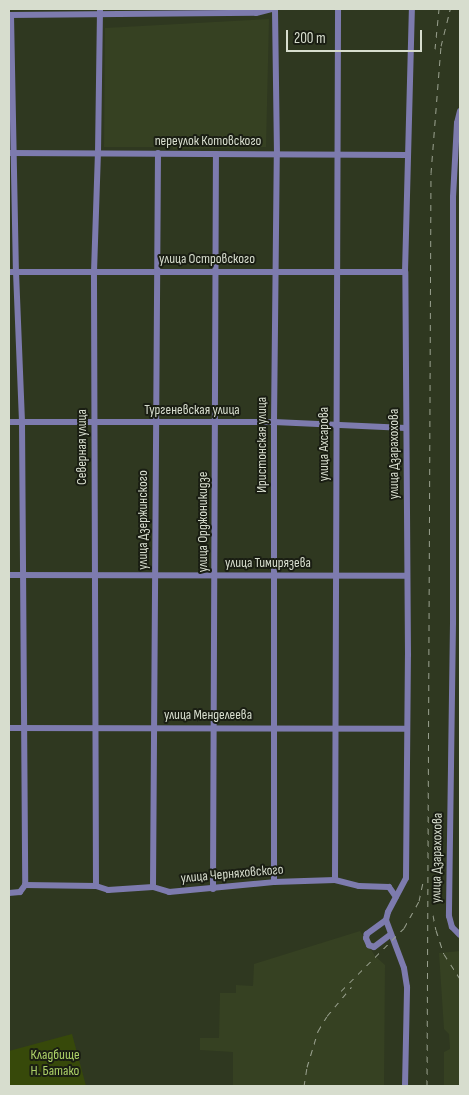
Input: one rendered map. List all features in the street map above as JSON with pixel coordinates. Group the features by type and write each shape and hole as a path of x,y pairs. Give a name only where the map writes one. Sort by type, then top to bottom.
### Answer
{"street":[{"path":"9,894 20,892 25,885 22,422 11,153 10,15 100,12 256,13 273,9"},
{"name":"Иристонская улица","path":"273,9 277,154 274,422 274,882"},
{"name":"улица Ахсарова","path":"335,880 338,9"},
{"name":"улица Дзарахохова","path":"386,920 406,878 405,272 412,9"},
{"name":"Северная улица","path":"96,886 94,576 96,422 94,272 100,12"},
{"name":"улица Дзарахохова","path":"460,111 457,122 454,160 451,308 453,589 449,916 452,926 460,935"},
{"name":"переулок Котовского","path":"11,153 408,154"},
{"name":"улица Дзержинского","path":"153,887 158,154"},
{"name":"улица Орджоникидзе","path":"213,889 216,154"},
{"name":"улица Островского","path":"9,272 405,272"},
{"path":"451,308 460,309"},
{"path":"452,421 460,423"},
{"name":"Тургеневская улица","path":"9,422 274,422 406,428"},
{"name":"улица Тимирязева","path":"9,575 407,576"},
{"path":"453,589 460,591"},
{"name":"улица Менделеева","path":"9,728 335,727 407,729"},
{"path":"451,769 460,768"},
{"name":"улица Черняховского","path":"25,885 96,886 108,890 153,887 169,892 274,882 335,880 359,886 389,887 396,898"},
{"path":"390,935 374,947 369,945 366,938 367,934 386,920 390,935 404,968 407,987 405,1086"}],"shaded area":[{"path":"269,19 266,147 173,149 173,147 104,147 105,28"},
{"path":"360,931 375,956 385,965 384,1086 233,1086 233,1052 200,1050 200,1038 219,1038 220,993 236,993 236,985 253,986 254,964"},
{"path":"460,951 460,1086 444,1086 444,1052 450,1049 449,1034 444,1029 439,953"}],"green space":[{"name":"Кладбище Н. Батако","path":"72,1034 86,1086 9,1086 9,1051"}],"railway":[{"path":"435,49 439,9"},
{"path":"427,1086 431,173 441,46 450,9"},
{"path":"341,991 404,928 419,901 423,882"},
{"path":"433,915 444,954 460,979"},
{"path":"304,1086 307,1067 318,1031 327,1016 351,987"}]}
